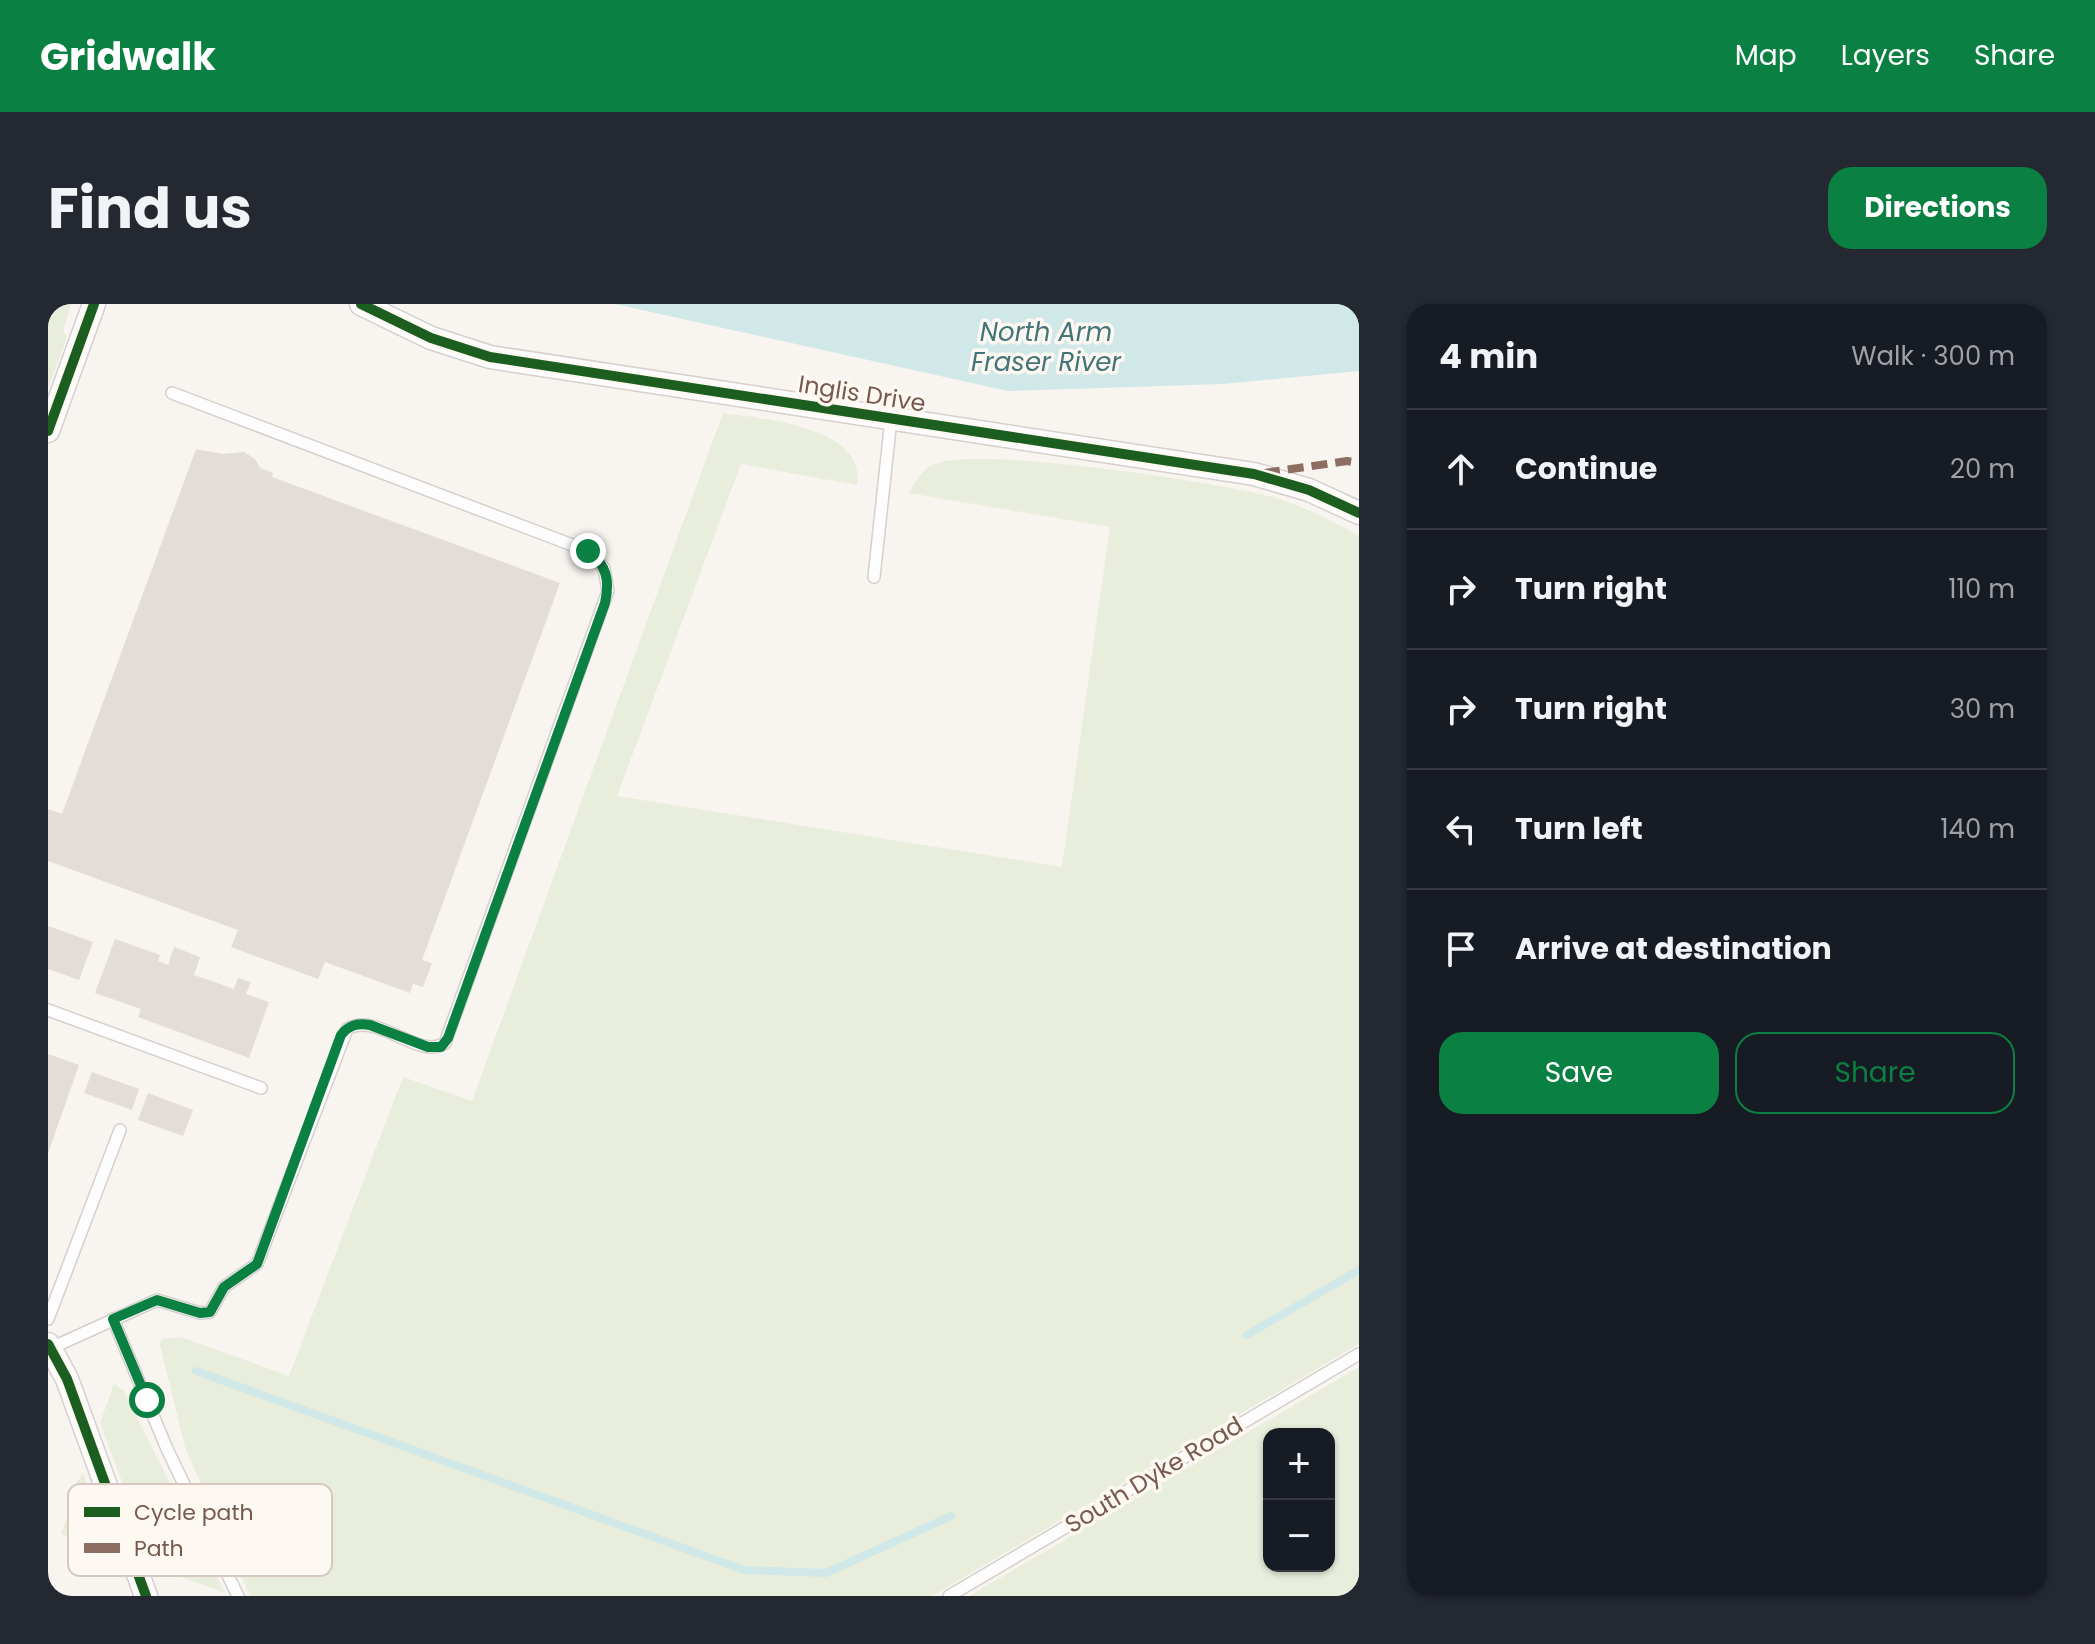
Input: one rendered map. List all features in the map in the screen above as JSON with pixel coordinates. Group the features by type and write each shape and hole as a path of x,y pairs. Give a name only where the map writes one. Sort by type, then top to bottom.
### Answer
{"street":[{"path":"48,431 94,304"},
{"name":"Inglis Drive","path":"361,304 431,338 490,357 1254,474 1309,490 1359,513"},
{"path":"49,1346 67,1379 105,1484"},
{"path":"139,1576 146,1596"}],"lane":[{"path":"49,1346 157,1300 200,1313 210,1312 224,1287 257,1264 341,1035 361,1023 428,1047 445,1043 608,591 604,568 588,551 172,393"},
{"path":"874,577 891,419"},
{"path":"48,1010 261,1088"},
{"path":"48,1319 120,1130"},
{"path":"113,1319 184,1484"},
{"name":"South Dyke Road","path":"949,1596 1359,1354"},
{"path":"228,1576 238,1596"}],"green space":[{"path":"48,304 71,304 63,331 67,337 48,388"},
{"path":"723,413 786,423 830,438 846,450 856,466 857,485 741,464 617,796 1062,867 1110,527 909,493 921,474 932,465 956,460 995,459 1155,475 1276,498 1319,515 1359,536 1359,1344 932,1596 250,1596 241,1576 332,1576 332,1484 201,1484 185,1447 160,1345 162,1339 181,1337 289,1376 403,1077 472,1101"},
{"path":"1359,1367 1359,1596 969,1596"},
{"path":"114,1384 124,1391 170,1484 123,1484 100,1423"},
{"path":"83,1473 87,1484 76,1484"},
{"path":"68,1514 68,1536 61,1534"},
{"path":"179,1576 216,1576 225,1593"}],"water":[{"name":"North Arm Fraser River","path":"615,304 1359,304 1359,371 1222,384 1008,391"}],"building":[{"path":"196,449 223,454 244,452 255,459 260,468 273,473 272,477 560,583 422,960 432,963 423,987 413,984 410,993 325,962 318,979 231,947 238,930 48,861 48,809 62,814"},
{"path":"48,926 93,942 79,980 48,969"},
{"path":"115,939 160,955 158,961 168,965 174,947 200,957 194,975 234,989 238,978 251,982 246,994 269,1002 249,1058 138,1017 141,1009 95,993"},
{"path":"48,1054 79,1065 48,1153"},
{"path":"92,1072 139,1089 132,1110 84,1093"},
{"path":"148,1093 193,1110 183,1136 138,1120"}],"waterway":[{"path":"1247,1335 1359,1270"},
{"path":"196,1371 744,1570 826,1573 951,1516"}],"marked path":[{"path":"1264,473 1347,461 1359,463"}],"cycle path":[{"path":"48,431 94,304"},
{"path":"361,304 431,338 490,357 1254,474 1309,490 1359,513"},
{"path":"48,1344 67,1379 105,1484"},
{"path":"139,1576 146,1596"}],"route":[{"path":"147,1400 113,1319 157,1300 205,1314 214,1310 224,1287 257,1264 341,1035 353,1025 361,1023 428,1047 441,1047 448,1038 605,603 608,580 598,558 588,551"}]}
